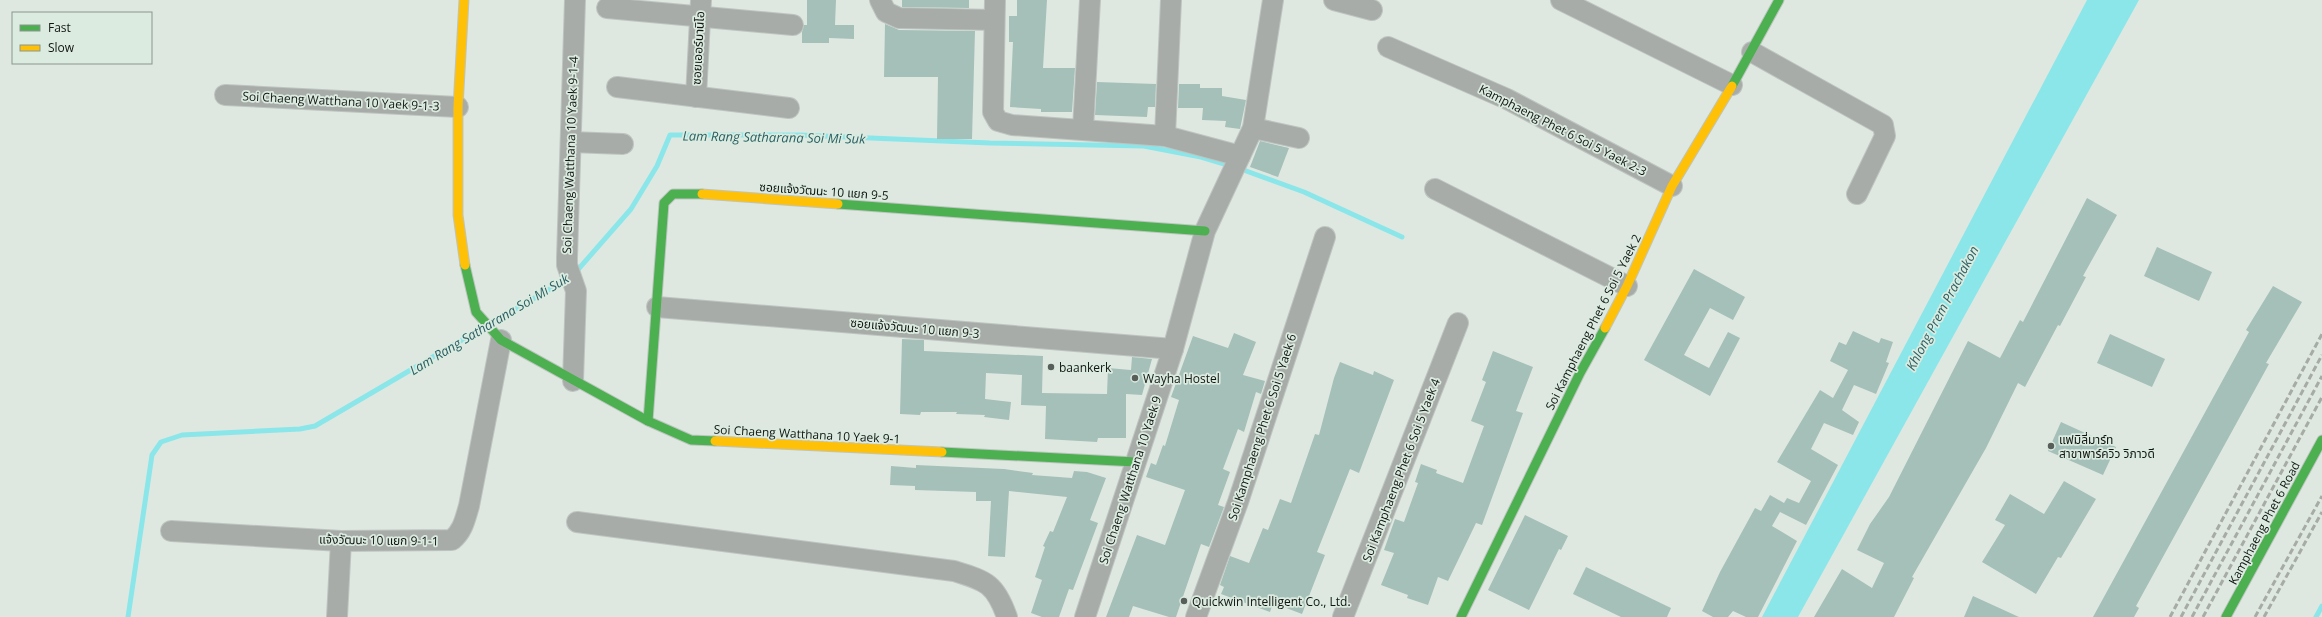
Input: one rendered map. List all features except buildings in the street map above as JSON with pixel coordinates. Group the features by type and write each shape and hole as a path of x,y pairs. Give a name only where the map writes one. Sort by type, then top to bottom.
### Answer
{"street":[{"name":"Soi Chaeng Watthana 10 Yaek 9-1","path":"464,0 458,107 458,215 463,256 476,312 498,337 573,381 648,421 691,440 1136,462"},
{"name":"Soi Chaeng Watthana 10 Yaek 9-1-4","path":"573,381 577,300 571,274 570,142 575,0"},
{"path":"880,0 886,12 899,18 994,20"},
{"path":"995,0 993,112 995,117 1004,124 1165,136 1236,163"},
{"path":"1083,129 1090,0"},
{"path":"1165,136 1170,0"},
{"name":"Soi Chaeng Watthana 10 Yaek 9","path":"1085,617 1173,349 1205,231 1253,128 1273,0"},
{"path":"1334,0 1372,10"},
{"path":"1561,0 1732,85"},
{"name":"Soi Kamphaeng Phet 6 Soi 5 Yaek 2","path":"1461,617 1580,373 1627,286 1672,186 1752,52 1779,0"},
{"path":"607,8 701,9 793,25"},
{"name":"ซอยเออร์บานิโอ","path":"696,97 701,9"},
{"name":"Kamphaeng Phet 6 Soi 5 Yaek 2-3","path":"1388,47 1507,99 1672,186"},
{"path":"1752,52 1883,125 1885,136 1857,194"},
{"path":"617,87 790,108"},
{"name":"Soi Chaeng Watthana 10 Yaek 9-1-3","path":"225,95 458,107"},
{"path":"1253,128 1299,138"},
{"path":"570,142 623,144"},
{"path":"1435,189 1627,286"},
{"name":"ซอยแจ้งวัฒนะ 10 แยก 9-5","path":"648,421 664,203 673,194 682,193 1205,231"},
{"name":"Soi Kamphaeng Phet 6 Soi 5 Yaek 6","path":"1196,617 1238,502 1325,237"},
{"name":"ซอยแจ้งวัฒนะ 10 แยก 9-3","path":"657,307 1173,349"},
{"name":"Soi Kamphaeng Phet 6 Soi 5 Yaek 4","path":"1343,617 1458,323"},
{"name":"แจ้งวัฒนะ 10 แยก 9-1-1","path":"171,530 341,541 452,540 459,534 469,506 498,337"},
{"name":"Kamphaeng Phet 6 Road","path":"2226,617 2322,440"},
{"path":"577,522 954,571 991,586 1001,601 1007,617"},
{"path":"337,617 341,541"}],"water":[{"name":"Khlong Prem Prachakon","path":"2087,0 2139,0 1798,617 1762,617"}],"waterway":[{"name":"Lam Rang Satharana Soi Mi Suk","path":"575,273 631,209 657,166 670,135 799,135 990,143 1144,146 1201,157 1231,166"},
{"name":"Lam Rang Satharana Soi Mi Suk","path":"1238,168 1304,192 1402,237"},
{"name":"Lam Rang Satharana Soi Mi Suk","path":"493,322 567,279"},
{"name":"Lam Rang Satharana Soi Mi Suk","path":"128,617 152,455 161,442 182,435 300,429 315,426 484,327"},
{"path":"2316,617 2322,606"}],"railway":[{"path":"2170,617 2322,334"},
{"path":"2181,617 2322,355"},
{"path":"2192,617 2322,376"},
{"path":"2203,617 2322,397"},
{"path":"2255,617 2322,496"},
{"path":"2264,617 2322,512"}],"traffic: fast":[{"path":"1732,86 1779,0"},
{"path":"648,421 664,203 673,194 702,194"},
{"path":"838,204 1205,231"},
{"path":"465,265 476,312 501,340 648,421 691,440 715,441"},
{"path":"1461,617 1580,373 1605,328"},
{"path":"2226,617 2322,440"},
{"path":"942,452 1136,462"}],"traffic: slow":[{"path":"464,0 458,107 458,215 465,265"},
{"path":"1605,328 1627,286 1672,186 1732,86"},
{"path":"702,194 838,204"},
{"path":"715,441 942,452"}],"place":[{"name":"baankerk","path":"1051,367"},
{"name":"Wayha Hostel","path":"1135,378"},
{"name":"แฟมิลี่มาร์ท สาขาพาร์ควิว วิภาวดี","path":"2051,446"},
{"name":"Quickwin Intelligent Co., Ltd.","path":"1184,601"}]}
